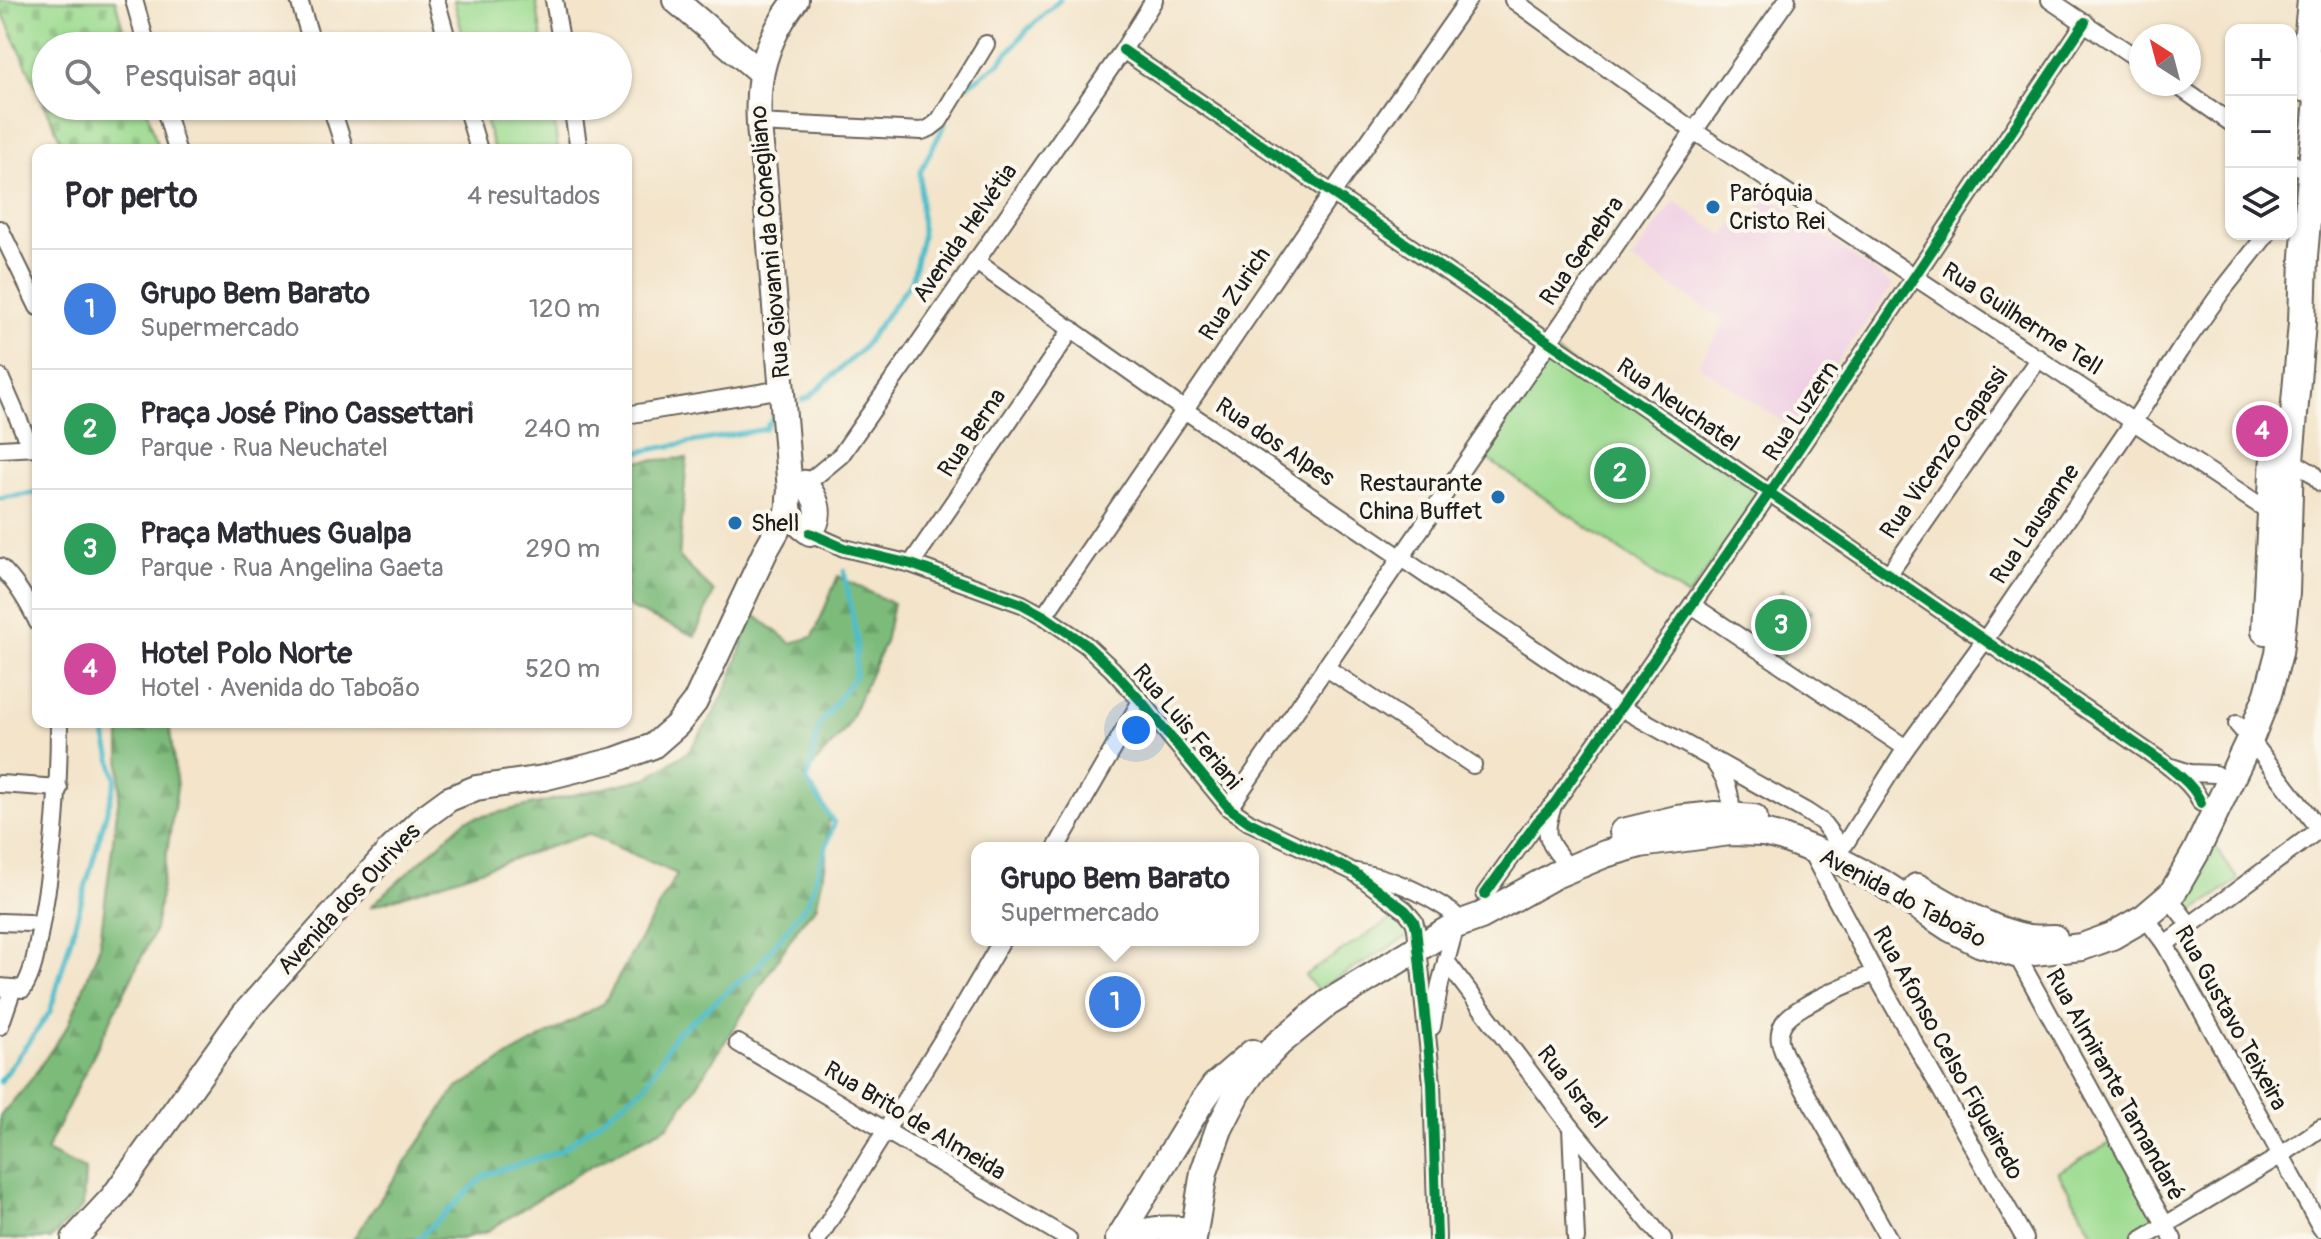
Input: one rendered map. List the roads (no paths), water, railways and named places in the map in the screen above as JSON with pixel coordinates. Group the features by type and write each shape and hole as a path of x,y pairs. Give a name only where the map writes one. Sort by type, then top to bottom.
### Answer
{"main road":[{"path":"675,0 761,73"},
{"name":"Rua Giovanni da Conegliano","path":"796,0 768,47 757,99 757,123 764,171 787,445 804,506"},
{"name":"Avenida do Taboão","path":"1180,1233 1193,1153 1201,1134 1227,1086 1268,1034 1327,988 1454,919 1485,894 1596,841 1677,819 1715,815 1781,822 1840,842 1968,915 2003,931 2030,938 2060,938 2092,930 2123,914 2146,895 2166,873 2215,774 2268,694 2279,653 2286,593 2290,460 2312,329 2304,256 2300,165 2311,0"},
{"name":"Avenida do Taboão","path":"2300,165 2320,77"},
{"name":"Avenida do Taboão","path":"1454,919 1481,916 1581,863 1640,844 1730,832 1763,833 1834,858 1882,883 1950,928 1979,943 2016,954 2082,947 2112,936 2145,917 2172,894 2196,852 2244,732 2267,620 2270,512 2289,240"},
{"name":"Avenida dos Ourives","path":"74,1239 113,1197 244,1014 390,850 423,818 449,799 476,788 543,778 653,746 677,725 695,702 766,550 784,536 804,506"},
{"name":"Avenida do Taboão","path":"1180,1233 1211,1149 1238,1092 1254,1069 1279,1043 1328,1003 1417,940"},
{"path":"1121,1239 1143,1195 1214,1085 1252,1052"},
{"path":"1143,1195 1180,1233"},
{"path":"1121,1239 1137,1232 1180,1233"}],"street":[{"path":"134,0 143,32"},
{"path":"299,0 309,32"},
{"path":"436,0 445,32"},
{"path":"554,0 560,32"},
{"name":"Avenida Helvétia","path":"804,506 1123,50 1154,0"},
{"name":"Rua Zurich","path":"1044,616 1468,0"},
{"name":"Rua Guilherme Tell","path":"1513,0 1694,131 2270,512"},
{"name":"Rua Genebra","path":"1229,808 1787,0"},
{"path":"2050,0 2129,53"},
{"name":"Rua Luzern","path":"1485,894 1530,831 1554,804 1770,492 2085,22"},
{"path":"757,123 914,132 930,128 947,108 986,44"},
{"name":"Rua Neuchatel","path":"1123,50 2167,765 2187,782 2201,803"},
{"path":"2192,96 2225,119"},
{"path":"168,120 175,144"},
{"path":"335,120 343,144"},
{"path":"470,120 477,144"},
{"path":"574,120 578,144"},
{"path":"0,229 32,295"},
{"name":"Rua Lausanne","path":"1840,842 1985,640 2222,291 2262,240"},
{"name":"Rua dos Alpes","path":"975,261 1186,411 1621,708 1807,812 1822,822 1840,842"},
{"name":"Rua Berna","path":"911,564 1072,329"},
{"name":"Rua Vicenzo Capassi","path":"1888,575 2039,358"},
{"path":"0,377 32,442"},
{"path":"632,414 783,389"},
{"path":"0,449 32,446"},
{"path":"2290,460 2312,473 2321,483"},
{"name":"Rua Luis Feriani","path":"804,506 844,548 911,564 1022,604 1085,644 1141,701 1229,808 1249,822 1354,872 1405,910 1414,921 1417,940"},
{"path":"0,567 11,577 32,610"},
{"path":"1692,605 1906,748"},
{"path":"1325,667 1473,765"},
{"path":"1059,842 1141,701"},
{"path":"0,1026 6,987 23,989 34,963 48,889 59,788 59,728"},
{"path":"2165,944 2320,830 2244,732"},
{"path":"1713,761 1724,776 1731,802 1731,817"},
{"name":"Rua Neuchatel","path":"2167,765 2190,773 2215,774"},
{"path":"0,784 59,788"},
{"name":"Rua Luzern","path":"1554,804 1548,821 1548,838 1561,858"},
{"name":"Rua Afonso Celso Figueiredo","path":"1809,848 1875,973 2025,1239"},
{"name":"Rua Luis Feriani","path":"1354,872 1390,879 1423,893 1454,919"},
{"path":"2168,897 2190,925"},
{"name":"Rua Gustavo Teixeira","path":"2145,917 2165,944 2321,1228"},
{"path":"1429,1045 1454,919"},
{"path":"0,922 29,923"},
{"path":"1417,940 1429,1045 1437,1239"},
{"path":"818,1239 998,946"},
{"name":"Rua Almirante Tamandaré","path":"2016,954 2169,1233"},
{"name":"Rua Israel","path":"1446,961 1571,1127 1663,1239"},
{"path":"1875,973 1804,1006 1782,1024 1779,1035 1784,1054 1889,1239"},
{"name":"Rua Brito de Almeida","path":"738,1043 1068,1239"},
{"path":"1571,1127 1576,1239"},
{"path":"2142,1239 2169,1233 2321,1128"}],"waterway":[{"path":"968,85 999,63 1029,28 1060,0"},
{"path":"802,400 861,350 912,280 922,237 920,172 945,124"},
{"path":"632,453 765,429 774,416"},
{"path":"0,498 32,494"},
{"path":"418,1239 485,1175 562,1150 645,1086 675,1035 758,966 808,902 834,823 807,781 819,726 855,676 857,639 844,571"},
{"path":"0,1082 50,1012 116,779 103,728"}],"place":[{"name":"Paróquia Cristo Rei","path":"1713,207"},
{"name":"Hotel Polo Norte","path":"2262,431"},
{"name":"Praça José Pino Cassettari","path":"1620,473"},
{"name":"Restaurante China Buffet","path":"1498,497"},
{"name":"Shell","path":"735,523"},
{"name":"Praça Mathues Gualpa","path":"1781,625"},
{"name":"Grupo Bem Barato","path":"1115,1002"}]}
